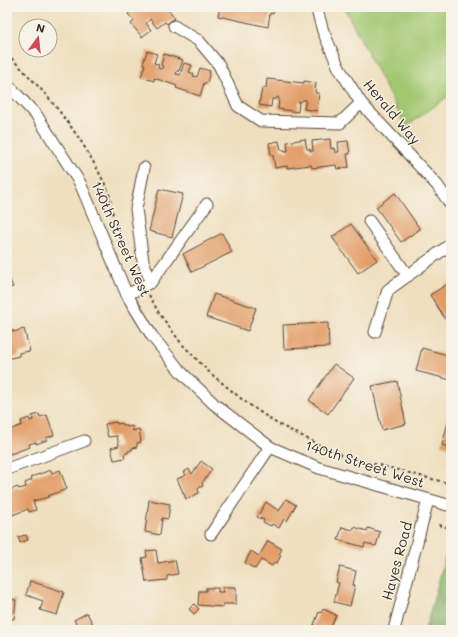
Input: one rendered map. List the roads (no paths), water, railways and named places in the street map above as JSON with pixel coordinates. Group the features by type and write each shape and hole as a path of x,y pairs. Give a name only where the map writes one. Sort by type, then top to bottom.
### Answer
{"street":[{"name":"Herald Way","path":"316,7 323,31 339,68 361,103 437,185 451,205"},
{"path":"174,26 199,41 219,65 238,106 261,121 340,123 361,103"},
{"name":"140th Street West","path":"7,84 37,116 80,183 127,295 152,336 181,372 214,404 270,447 319,468 451,506"},
{"path":"144,168 136,209 143,261 148,284"},
{"path":"127,295 148,284 207,204"},
{"path":"369,221 408,276"},
{"path":"375,332 388,290 451,244"},
{"path":"7,469 84,441"},
{"path":"211,534 270,447"},
{"name":"Hayes Road","path":"394,630 428,500"}]}
